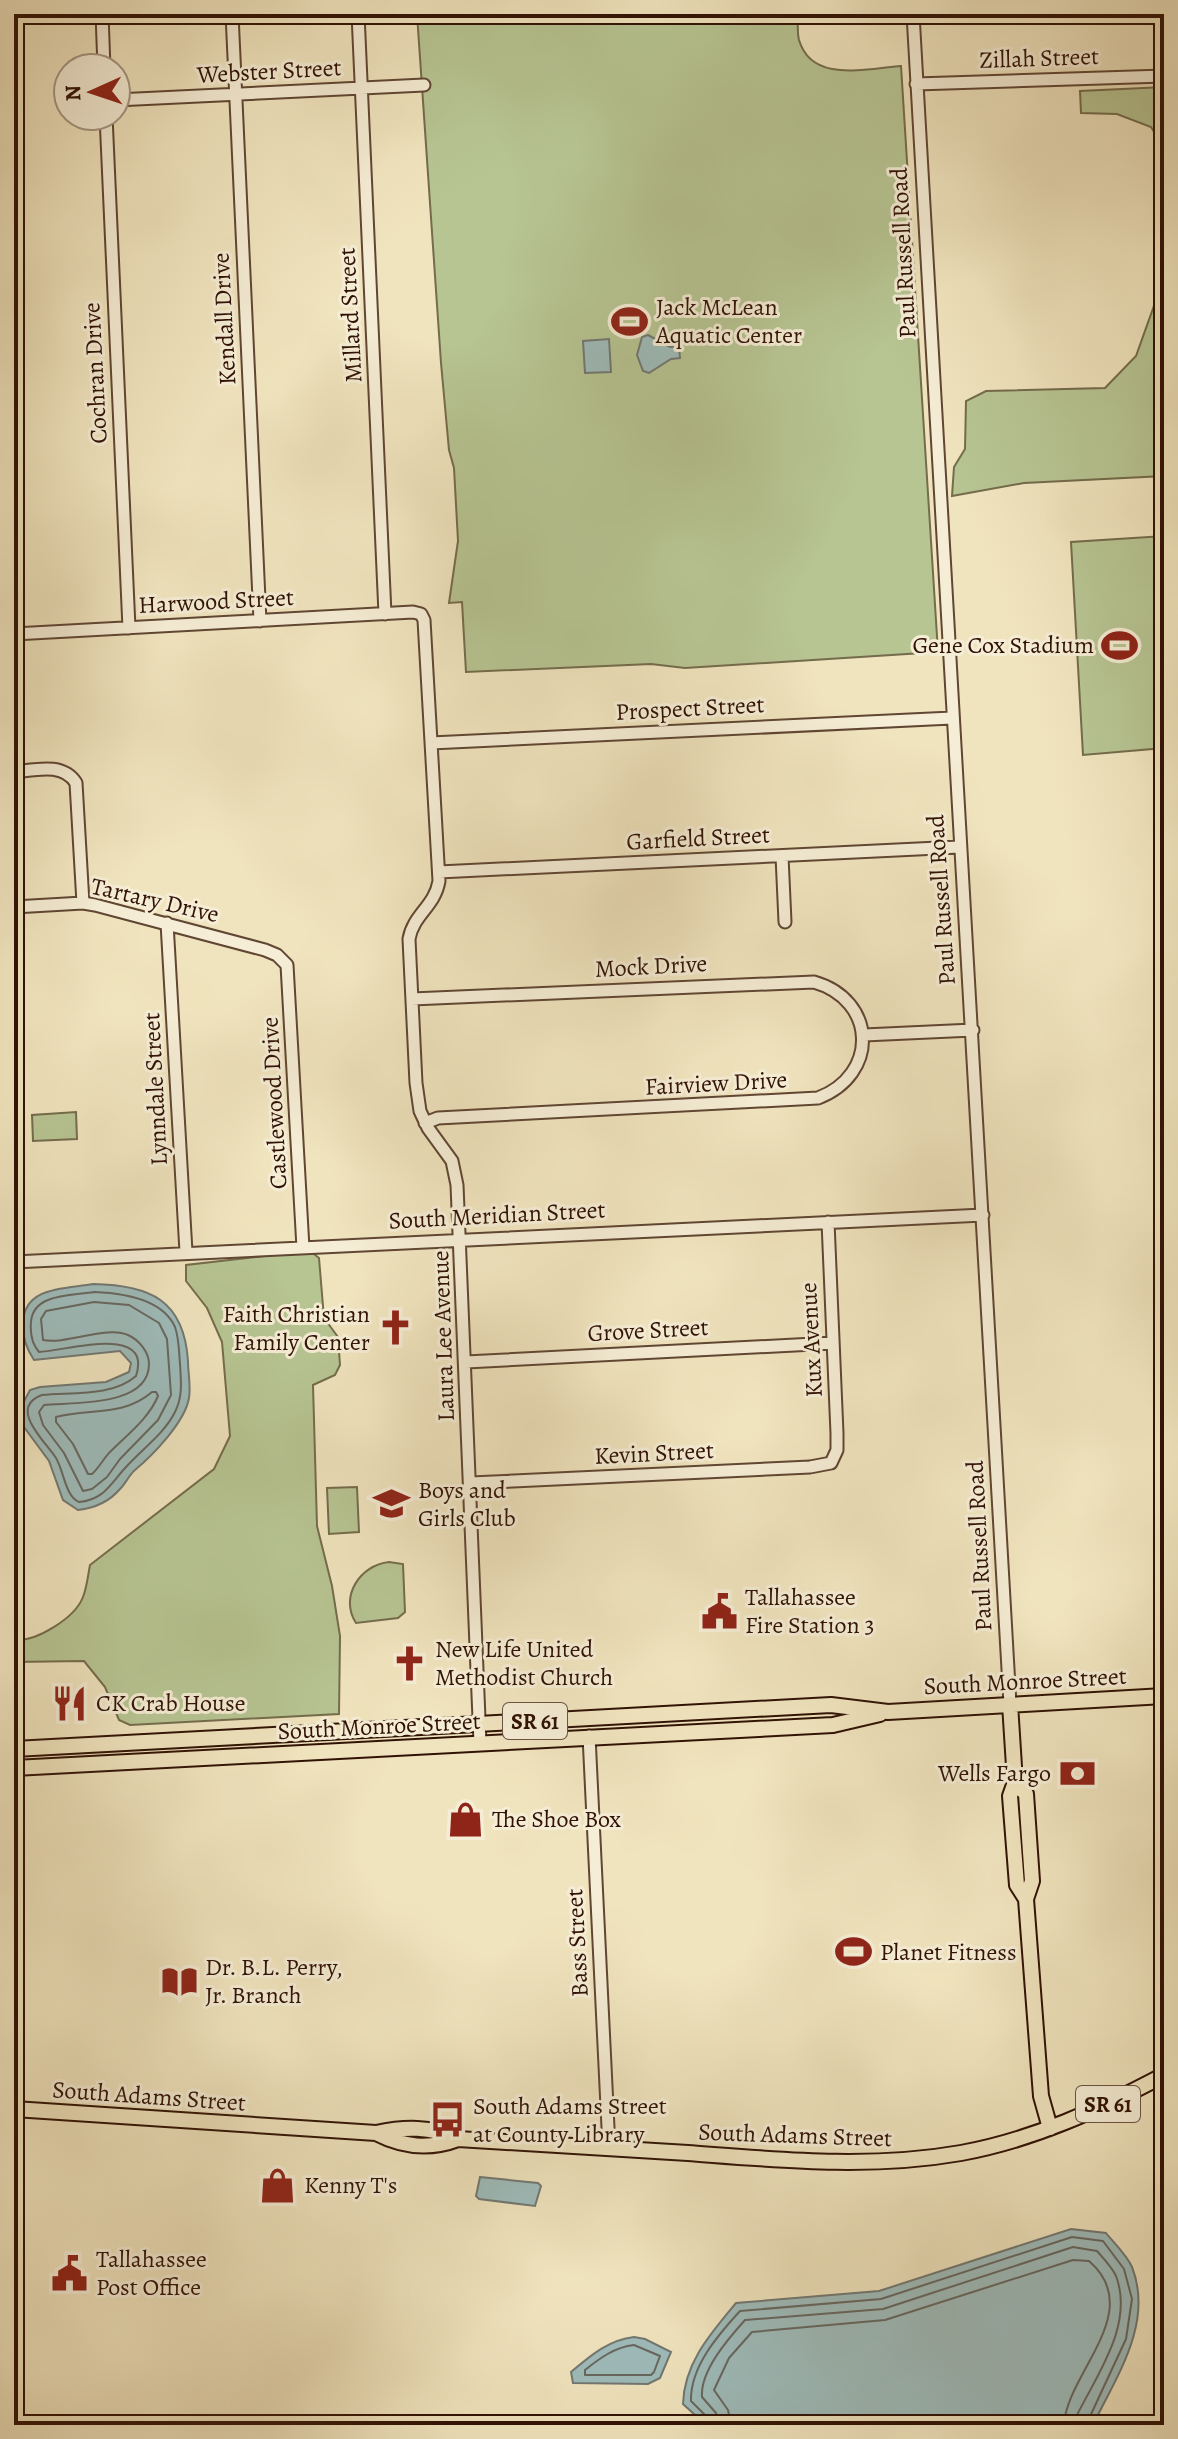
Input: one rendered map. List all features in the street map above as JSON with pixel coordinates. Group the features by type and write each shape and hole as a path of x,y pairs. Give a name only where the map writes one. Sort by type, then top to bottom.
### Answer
{"main road":[{"name":"South Monroe Street","path":"14,1768 840,1724 888,1712 1164,1696"},
{"name":"Paul Russell Road","path":"1010,1704 1015,1782 1010,1796 1017,1885 1026,1899 1041,2096 1050,2128"},
{"name":"South Monroe Street","path":"14,1749 801,1706 831,1705 888,1712"},
{"path":"784,1727 798,1717 801,1706"},
{"path":"672,1713 673,1732"},
{"name":"South Adams Street","path":"14,2109 376,2133 398,2128 440,2130 458,2139 808,2162 882,2162 999,2144 1050,2128 1123,2097 1164,2075"}],"street":[{"path":"102,14 103,52"},
{"name":"Kendall Drive","path":"232,14 260,621"},
{"name":"Millard Street","path":"358,14 385,614"},
{"name":"Paul Russell Road","path":"913,14 1010,1704"},
{"name":"Zillah Street","path":"916,84 1164,76"},
{"name":"Webster Street","path":"132,99 424,85"},
{"name":"Cochran Drive","path":"107,132 129,628"},
{"name":"Harwood Street","path":"14,634 421,614"},
{"name":"Laura Lee Avenue","path":"421,614 424,620 439,872 434,899 410,930 417,1095 425,1123 456,1171 480,1743"},
{"name":"Prospect Street","path":"431,743 952,718"},
{"path":"14,772 60,769 69,773 76,783 83,903"},
{"name":"Garfield Street","path":"439,872 959,847"},
{"path":"782,856 785,922"},
{"name":"Tartary Drive","path":"14,907 83,903 265,950 282,959"},
{"name":"Lynndale Street","path":"167,923 186,1252"},
{"name":"Castlewood Drive","path":"282,959 290,973 303,1248"},
{"name":"Mock Drive","path":"412,999 814,982 846,997 856,1010 864,1035"},
{"path":"864,1035 973,1030"},
{"name":"Fairview Drive","path":"425,1123 438,1118 818,1098 831,1093 848,1075 863,1049 864,1035"},
{"name":"South Meridian Street","path":"14,1262 983,1215"},
{"name":"Kux Avenue","path":"828,1222 836,1456"},
{"name":"Grove Street","path":"466,1362 833,1343"},
{"name":"Kevin Street","path":"471,1483 825,1466 836,1456"},
{"name":"Bass Street","path":"589,1736 609,2148"},
{"path":"1161,2425 1164,2414"}],"green space":[{"path":"417,14 798,14 799,40 806,54 816,63 842,70 901,66 938,652 685,668 651,664 466,672 462,602 449,603 458,541 454,468 449,450 441,363"},
{"path":"1164,87 1164,148 1151,127 1117,114 1081,113 1080,91"},
{"path":"1164,288 1164,476 1024,483 952,496 954,467 965,449 966,401 986,391 1105,388 1136,356 1155,303"},
{"name":"Gene Cox Stadium","path":"1164,536 1164,748 1083,755 1071,542"},
{"path":"76,1112 77,1139 33,1141 32,1115"},
{"path":"310,1251 319,1258 324,1318 338,1337 340,1365 335,1375 313,1385 317,1526 332,1586 340,1636 339,1714 130,1725 119,1720 105,1687 84,1661 14,1662 14,1640 43,1633 72,1613 83,1597 90,1565 214,1469 230,1436 222,1342 207,1308 186,1281 186,1265"},
{"path":"357,1487 359,1532 329,1534 327,1488"},
{"path":"389,1562 403,1564 405,1612 398,1618 356,1623 350,1603 355,1584 369,1569"}],"water":[{"path":"648,335 670,347 679,347 680,358 671,359 649,373 643,371 637,355 642,337"},
{"path":"609,339 611,372 585,373 583,341"},
{"path":"93,1284 147,1293 171,1310 185,1340 190,1393 175,1427 116,1494 101,1504 78,1510 63,1500 49,1461 21,1423 21,1407 30,1390 106,1382 129,1372 131,1363 120,1351 34,1360 25,1342 23,1323 30,1302 38,1296"},
{"path":"480,2177 538,2183 541,2186 535,2206 479,2199 476,2196"},
{"path":"1071,2229 1106,2233 1130,2263 1138,2288 1138,2309 1129,2349 1093,2425 706,2425 683,2404 688,2375 700,2349 736,2303 879,2291"},
{"path":"634,2337 671,2352 660,2378 648,2384 573,2383 571,2372 592,2355 616,2341"}],"place":[{"name":"Jack McLean Aquatic Center","path":"630,321"},
{"name":"Gene Cox Stadium","path":"1120,645"},
{"name":"Faith Christian Family Center","path":"396,1328"},
{"name":"Boys and Girls Club","path":"392,1504"},
{"name":"Tallahassee Fire Station 3","path":"719,1611"},
{"name":"New Life United Methodist Church","path":"409,1663"},
{"name":"CK Crab House","path":"70,1703"},
{"name":"Wells Fargo","path":"1077,1773"},
{"name":"The Shoe Box","path":"466,1819"},
{"name":"Planet Fitness","path":"854,1952"},
{"name":"Dr. B.L. Perry, Jr. Branch","path":"179,1981"},
{"name":"South Adams Street at County Library","path":"447,2120"},
{"name":"Kenny T's","path":"278,2185"},
{"name":"Tallahassee Post Office","path":"70,2273"}]}
